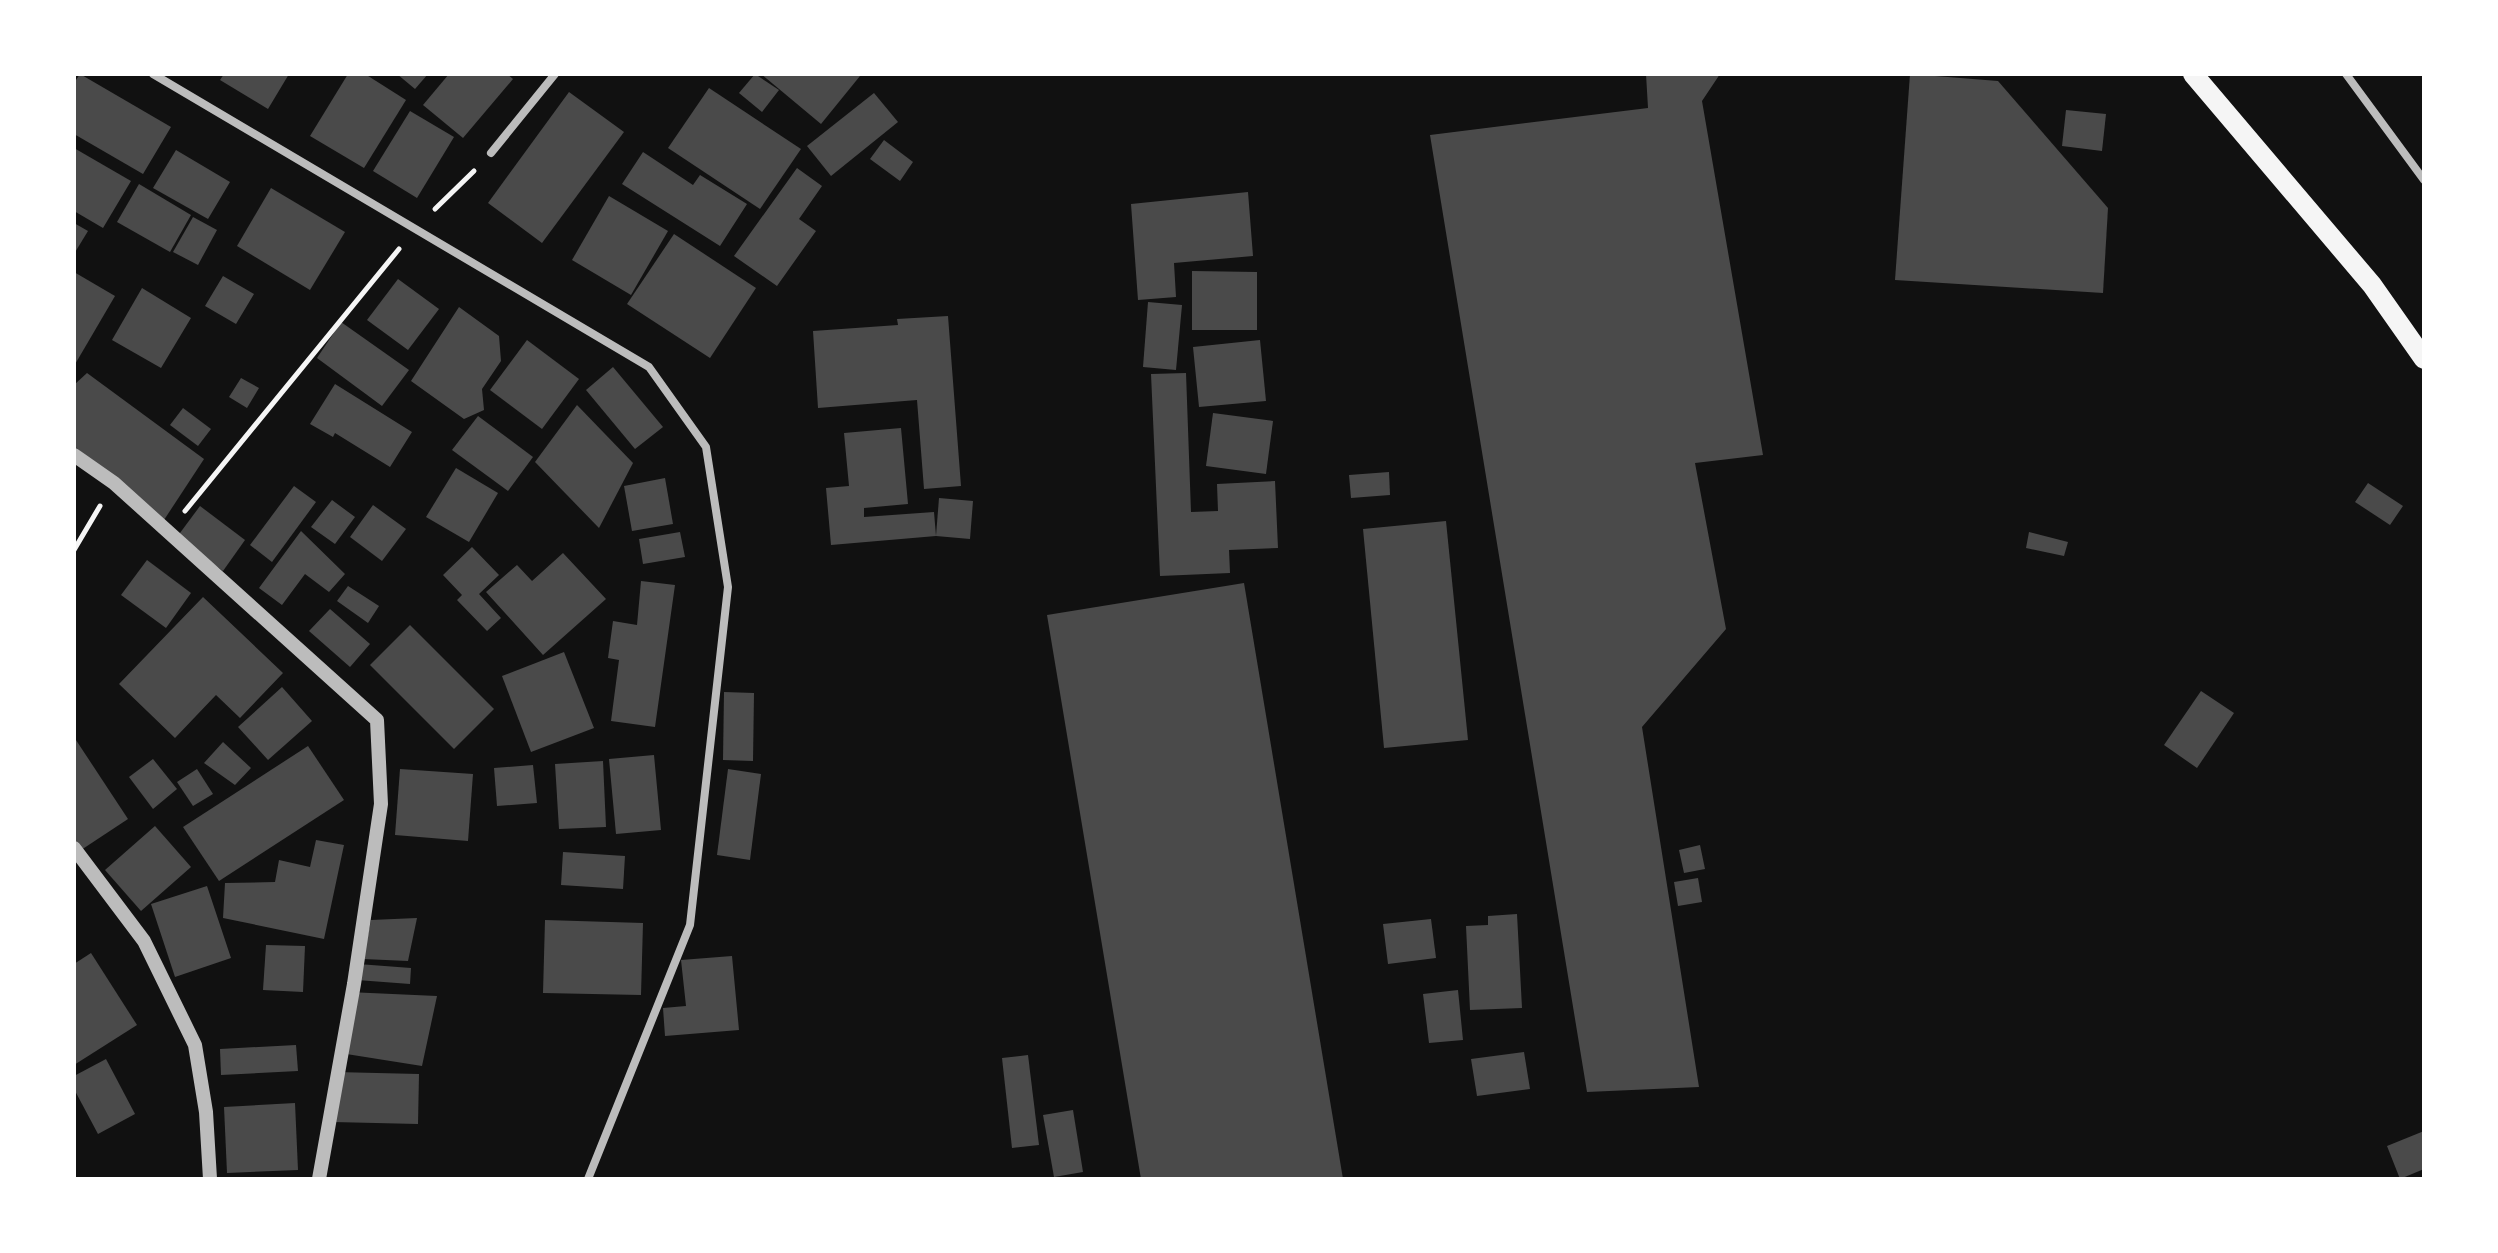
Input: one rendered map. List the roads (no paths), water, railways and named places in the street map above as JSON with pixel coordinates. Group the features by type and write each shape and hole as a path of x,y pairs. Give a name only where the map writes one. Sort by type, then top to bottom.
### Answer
{"main road":[{"path":"2193,74 2372,285 2424,359"}],"street":[{"path":"153,74 649,367 706,447 728,587 690,925 588,1179"},
{"path":"491,153 555,74"},
{"path":"2346,74 2424,180"},
{"path":"74,455 114,483 166,534 377,720 381,804 354,984 319,1179"},
{"path":"74,848 144,941 195,1045 206,1112 210,1179"}]}
